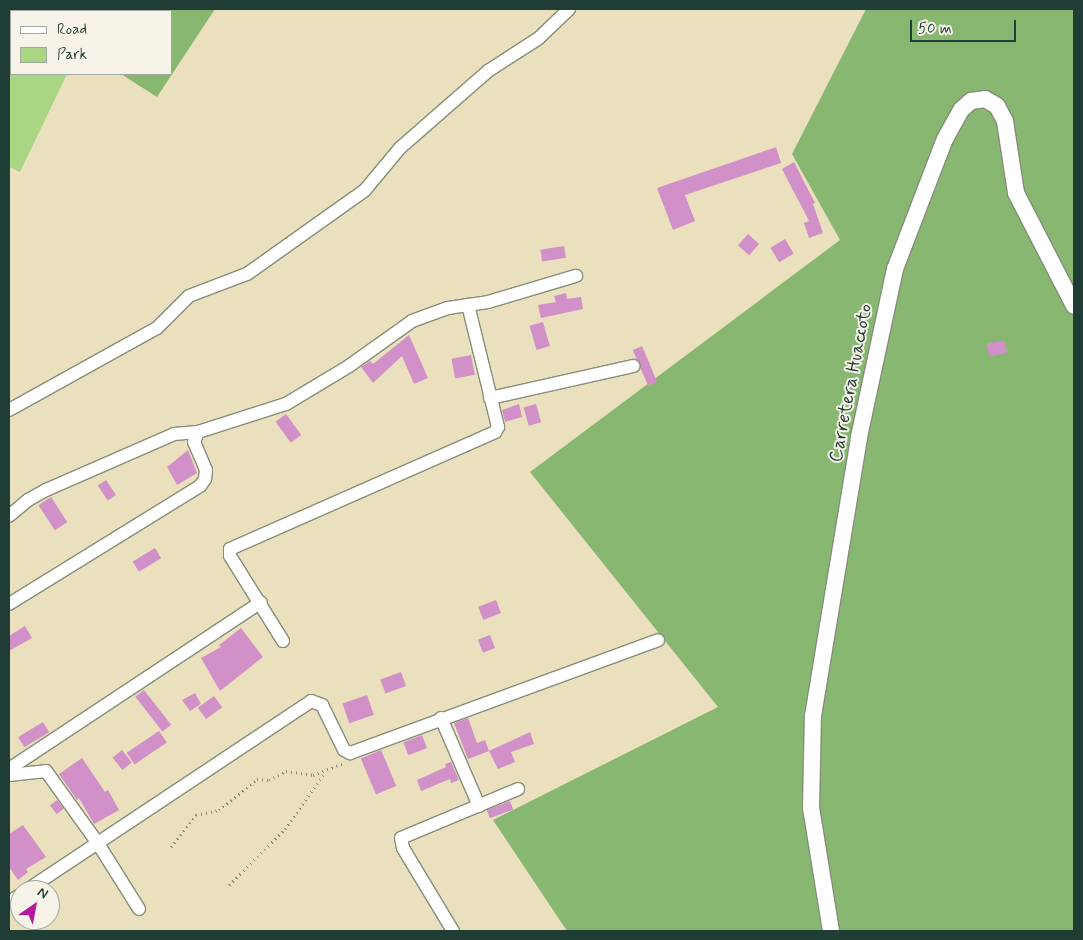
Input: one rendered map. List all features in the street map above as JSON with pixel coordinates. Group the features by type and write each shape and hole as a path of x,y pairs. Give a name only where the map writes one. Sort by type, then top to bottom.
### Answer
{"street":[{"path":"9,410 157,328 189,296 247,274 365,190 400,148 488,72 538,38 569,9"},
{"name":"Carretera Huaccoto","path":"831,931 811,808 813,716 859,437 895,270 945,139 961,110 971,101 985,99 997,106 1005,120 1016,192 1074,306"},
{"path":"9,516 28,500 174,434 198,432 286,404 349,366 412,321 448,308 488,302 576,276"},
{"path":"283,641 261,602 230,556 230,549 495,432 498,427 468,305"},
{"path":"490,398 633,366"},
{"path":"9,604 200,486 205,480 206,470 194,442 198,432"},
{"path":"9,768 261,602"},
{"path":"42,880 311,700 322,705 344,750 353,752 441,718 658,640"},
{"path":"441,718 479,806"},
{"path":"9,775 46,771 97,842 139,909"},
{"path":"453,931 402,848 401,838 518,789"}],"path":[{"path":"171,847 196,815 219,810 257,779 269,780 286,771 313,776 350,759 353,752"},
{"path":"229,885 285,829 324,772"}],"green space":[{"path":"9,9 98,9 10,10 10,75 67,75 20,172 9,167"},
{"path":"215,9 172,74 172,10 142,10"},
{"path":"866,9 1074,9 1074,931 567,931 493,820 718,707 530,472 840,240 792,154"},
{"path":"123,75 172,75 157,97"}],"building":[{"path":"776,147 781,163 685,195 695,221 673,230 657,188"},
{"path":"794,162 815,203 813,204 823,233 809,238 804,223 809,221 782,169"},
{"path":"748,234 759,244 749,255 738,245"},
{"path":"785,239 794,254 779,262 770,248"},
{"path":"564,246 566,258 542,262 540,250"},
{"path":"566,293 567,299 581,297 583,309 541,318 538,305 556,302 554,296"},
{"path":"543,322 550,346 536,350 530,326"},
{"path":"409,335 428,378 414,384 402,356 373,383 361,367 370,361 373,364"},
{"path":"1004,340 1007,353 989,357 986,344"},
{"path":"642,346 657,382 648,386 633,350"},
{"path":"471,355 475,375 455,378 451,359"},
{"path":"519,404 522,417 505,422 502,410"},
{"path":"536,404 541,422 529,426 524,408"},
{"path":"286,414 301,435 291,443 275,422"},
{"path":"188,450 197,473 177,485 167,467"},
{"path":"106,480 116,495 108,501 98,486"},
{"path":"51,497 67,522 55,530 38,505"},
{"path":"155,548 161,558 139,572 133,561"},
{"path":"496,600 501,613 483,620 478,607"},
{"path":"25,626 32,638 9,651 9,636"},
{"path":"241,628 263,657 220,691 201,658 221,647 219,645"},
{"path":"490,635 495,648 483,653 478,640"},
{"path":"401,672 406,686 385,694 380,680"},
{"path":"144,690 171,725 162,731 135,697"},
{"path":"195,693 201,704 190,711 182,700"},
{"path":"367,695 374,715 349,723 342,703"},
{"path":"214,696 222,707 206,719 198,708"},
{"path":"468,718 477,743 485,740 489,751 468,759 454,723"},
{"path":"43,722 49,732 24,747 18,737"},
{"path":"159,731 167,743 134,764 127,753"},
{"path":"530,732 534,744 511,752 515,762 498,769 489,751"},
{"path":"422,735 427,748 408,755 403,742"},
{"path":"122,750 132,763 122,770 113,757"},
{"path":"381,750 396,786 376,794 361,759"},
{"path":"82,758 105,792 108,790 119,810 94,824 79,798 77,800 59,774"},
{"path":"451,762 459,780 451,783 450,779 421,791 417,780 446,767 445,764"},
{"path":"57,800 64,809 57,814 50,806"},
{"path":"510,801 513,809 490,818 487,810"},
{"path":"23,825 46,857 26,869 28,872 18,880 9,867 9,834"}]}
